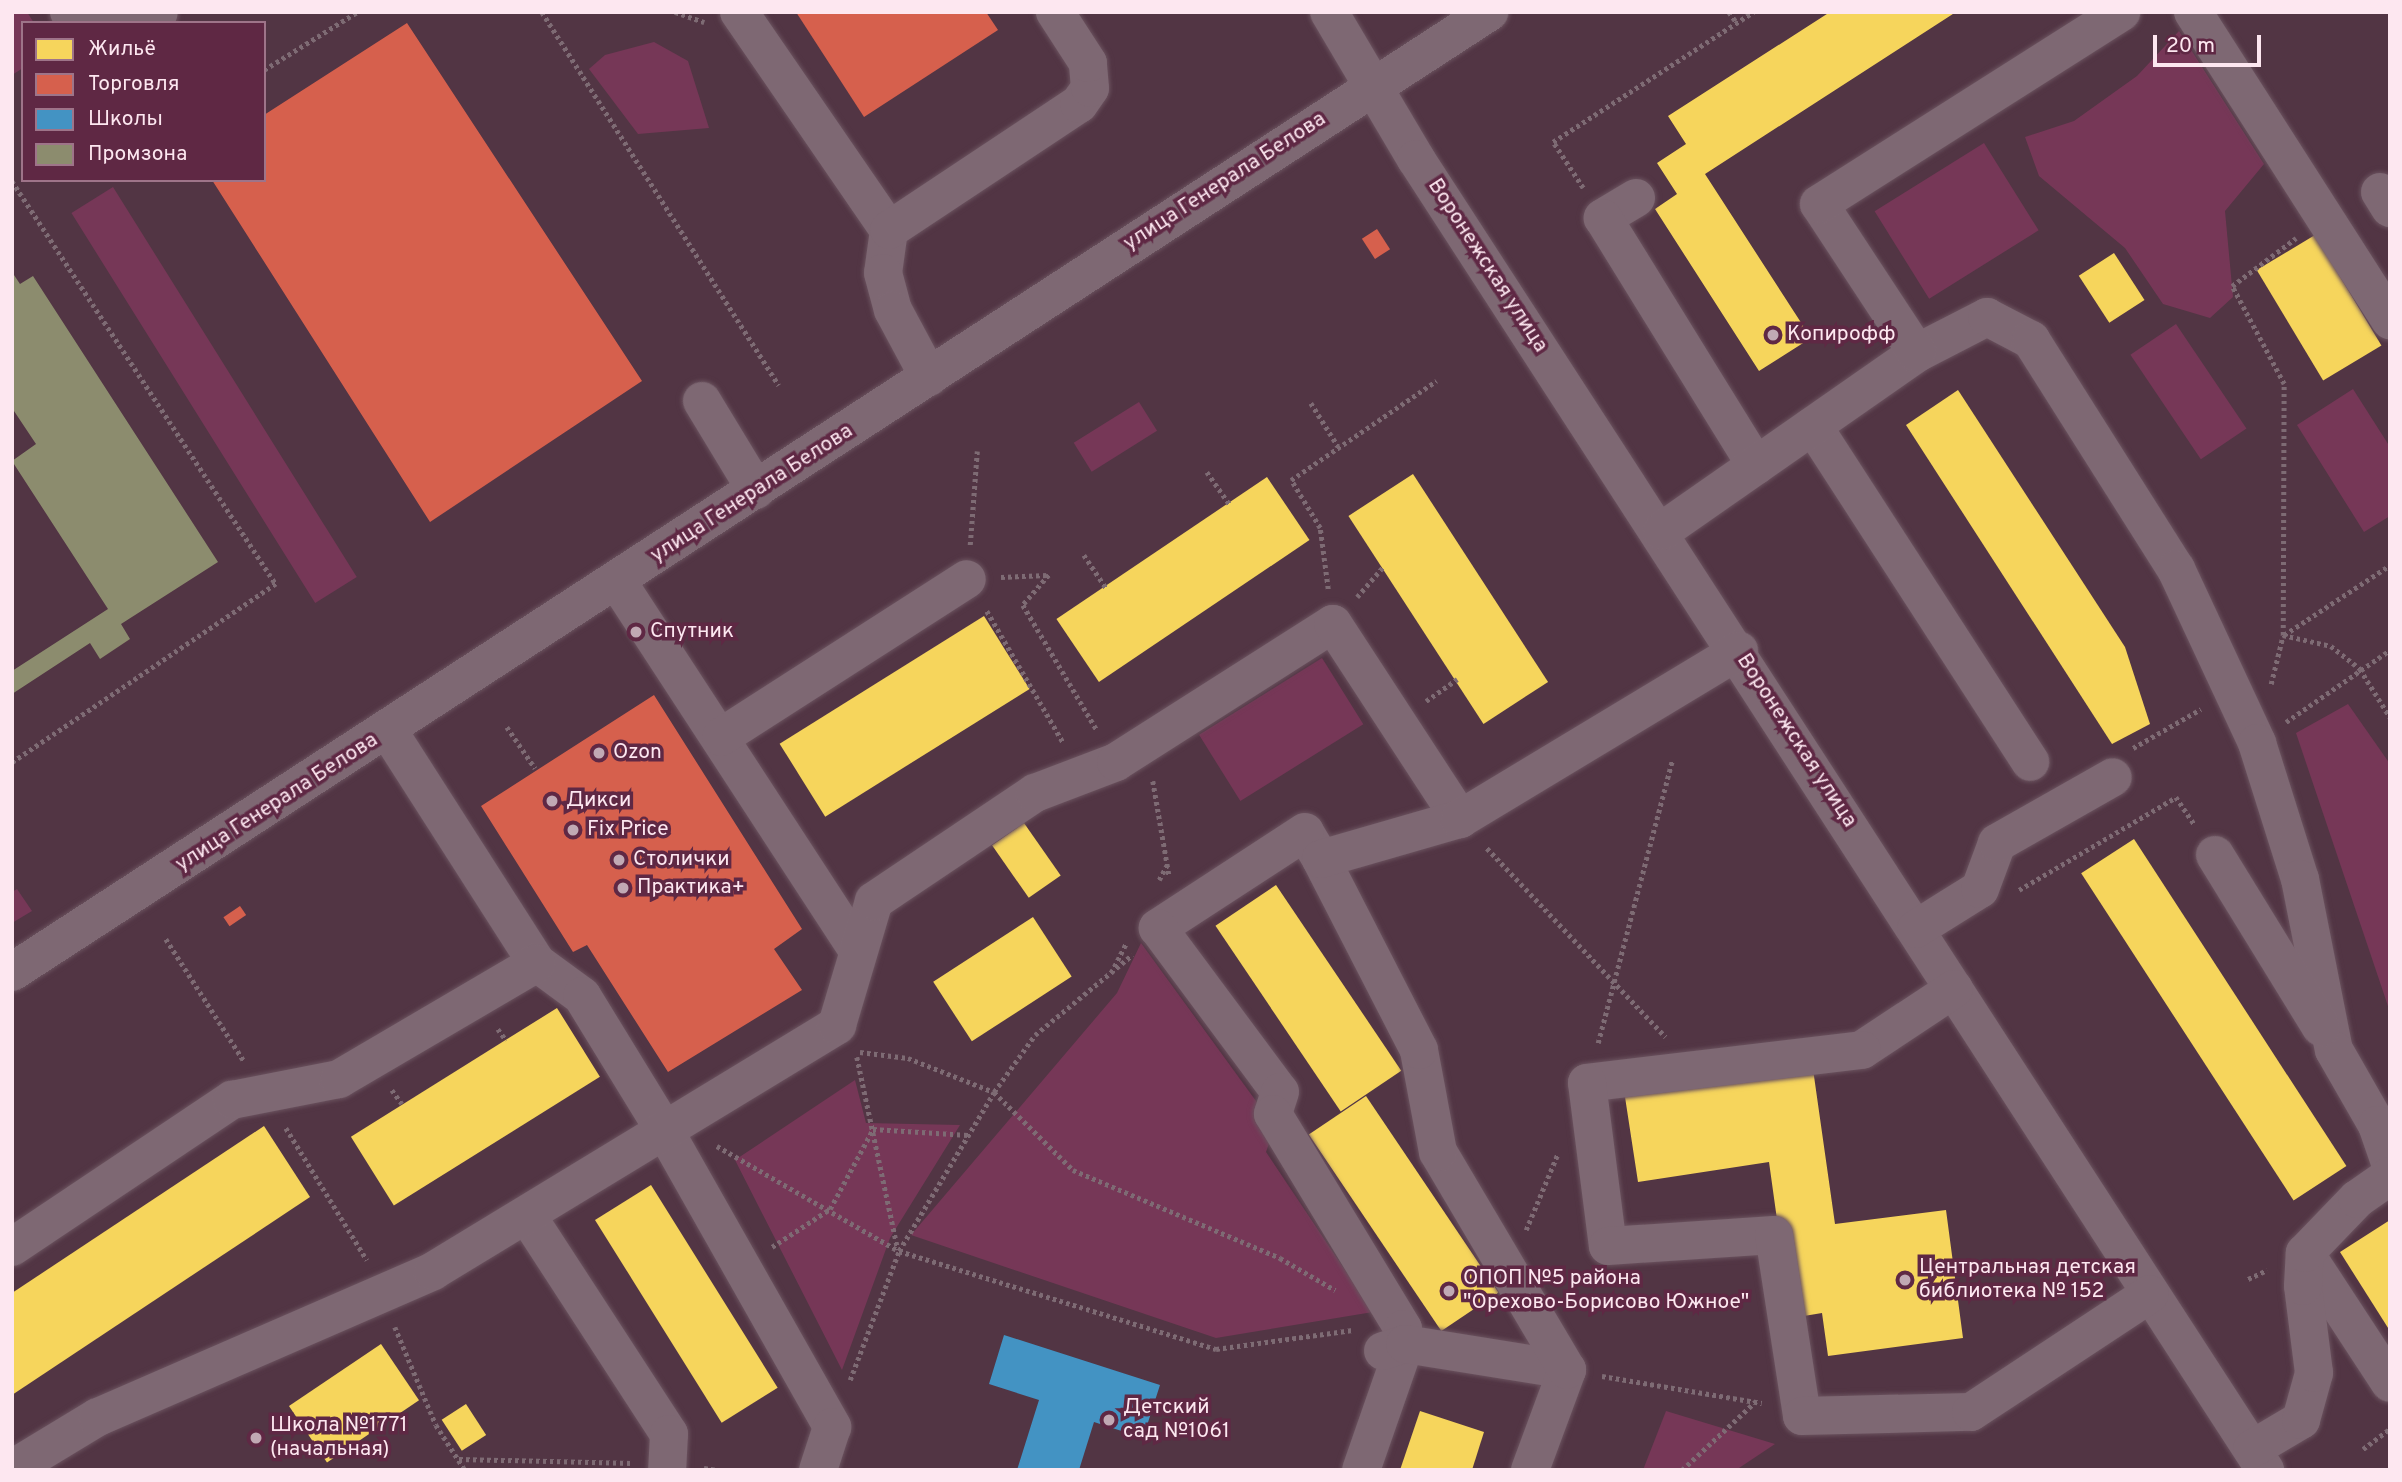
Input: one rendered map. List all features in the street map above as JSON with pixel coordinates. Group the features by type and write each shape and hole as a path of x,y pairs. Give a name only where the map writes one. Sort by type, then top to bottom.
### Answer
{"street":[{"path":"83,21 159,12"},
{"path":"739,12 889,230 883,273 893,310 929,377"},
{"path":"889,230 1079,104 1090,88 1088,63 1055,12"},
{"name":"Воронежская улица","path":"1329,12 1373,85 2150,1294 2259,1459"},
{"name":"улица Генерала Белова","path":"12,972 389,732 1373,85 1489,12"},
{"path":"1917,353 1819,204 2121,12"},
{"path":"2193,12 2390,320"},
{"path":"1636,198 1603,218 1756,466"},
{"path":"1662,531 1917,353 1987,317 2031,340 2252,690 2257,743 2300,879 2334,1050"},
{"path":"702,401 756,490"},
{"path":"1813,426 2030,762"},
{"path":"721,737 968,579"},
{"path":"617,582 721,737 858,951"},
{"path":"12,1469 98,1417 382,1298 528,1217 666,1133 847,1038 858,951 874,901 1035,793 1131,751 1333,624 1460,818"},
{"path":"1321,859 1460,818 1739,651"},
{"path":"389,732 537,963 582,996 666,1133 832,1427 818,1470"},
{"path":"1916,929 1980,889 1997,843 2113,776"},
{"path":"1361,1470 1396,1341 1273,1114 1280,1092 1158,928 1305,832 1419,1050 1438,1152 1567,1370"},
{"path":"2215,855 2377,1125 2390,1162"},
{"path":"12,1247 232,1100 339,1079 537,963"},
{"path":"1954,989 1862,1049 1587,1083 1608,1246 1774,1235 1802,1416 1971,1412 2150,1294"},
{"path":"2259,1459 2301,1420 2314,1373 2303,1286 2305,1253 2357,1199 2390,1176"},
{"path":"528,1217 668,1434 668,1467"},
{"path":"2305,1253 2390,1383"},
{"path":"1396,1341 1567,1370"},
{"path":"1530,1470 1567,1370"}],"path":[{"path":"266,70 357,12"},
{"path":"542,12 779,385"},
{"path":"1729,12 1737,23"},
{"path":"1603,218 1553,142 1754,12"},
{"path":"12,181 276,584 12,763"},
{"path":"2284,635 2284,384 2232,286 2324,217"},
{"path":"1333,624 1320,528 1291,480 1436,381"},
{"path":"1311,403 1338,446"},
{"path":"976,451 968,579 1080,775"},
{"path":"1207,472 1229,503"},
{"path":"1084,555 1106,588"},
{"path":"2113,776 2124,753 2252,690 2284,635 2390,565"},
{"path":"968,579 1049,575 1023,606 1131,751 1172,918"},
{"path":"2284,635 2331,646 2360,669 2390,717"},
{"path":"2257,743 2390,650"},
{"path":"507,727 535,768"},
{"path":"1587,1083 1672,760"},
{"path":"2033,882 2176,797 2215,855"},
{"path":"1460,818 1614,986 1699,1068"},
{"path":"166,939 265,1093 367,1261 382,1298 465,1470"},
{"path":"832,1427 899,1251 994,1092 1035,1035 1107,981"},
{"path":"847,1038 873,1129 899,1251"},
{"path":"847,1038 908,1058 994,1092 1073,1170 1280,1258 1347,1297"},
{"path":"873,1129 968,1135"},
{"path":"741,1267 830,1209 873,1129"},
{"path":"666,1133 732,1149 899,1251 1216,1349 1396,1341"},
{"path":"1509,1272 1561,1146"},
{"path":"1567,1370 1756,1401 1802,1416"},
{"path":"1682,1470 1756,1401"},
{"path":"2363,1449 2390,1429"},
{"path":"458,1459 668,1467"}],"shaded area":[{"path":"12,12 27,12 33,21 21,21 21,69 12,75"},
{"path":"2179,31 2264,164 2225,211 2233,297 2210,318 2163,304 2125,248 2039,176 2025,137 2074,121 2137,76"},
{"path":"654,42 688,61 709,128 638,134 589,69 605,55"},
{"path":"1984,143 2039,230 1929,299 1875,211"},
{"path":"113,187 357,577 315,603 71,213"},
{"path":"2176,324 2246,428 2201,459 2130,355"},
{"path":"2353,389 2390,447 2390,516 2364,532 2297,425"},
{"path":"1139,402 1157,431 1092,472 1074,443"},
{"path":"1322,658 1363,724 1240,801 1199,735"},
{"path":"2348,704 2390,764 2390,1012 2296,733"},
{"path":"17,889 32,911 12,923 12,892"},
{"path":"1141,943 1275,1127 1266,1152 1373,1312 1216,1338 911,1235 1117,993"},
{"path":"855,1080 866,1123 960,1125 890,1238 842,1370 735,1160"},
{"path":"1666,1411 1775,1444 1736,1470 1643,1470"}],"building: Жильё":[{"path":"1830,12 1956,12 1705,174 1811,338 1759,371 1655,209 1677,194 1657,163 1686,144 1668,116"},
{"path":"2315,235 2381,346 2323,381 2257,270"},
{"path":"2114,253 2144,300 2109,323 2079,276"},
{"path":"1958,390 2125,647 2150,724 2112,744 1906,425"},
{"path":"1413,474 1548,682 1483,724 1348,516"},
{"path":"1267,477 1309,540 1099,682 1056,619"},
{"path":"984,616 1030,689 825,817 780,744"},
{"path":"1024,823 1061,875 1029,898 992,845"},
{"path":"2134,839 2346,1166 2294,1200 2081,873"},
{"path":"1276,885 1401,1071 1341,1112 1215,926"},
{"path":"1033,917 1072,977 972,1041 933,982"},
{"path":"557,1008 600,1077 394,1205 351,1137"},
{"path":"1813,1069 1835,1224 1946,1210 1963,1338 1828,1356 1822,1313 1804,1316 1779,1234 1769,1162 1638,1182 1625,1097"},
{"path":"1366,1096 1499,1292 1441,1331 1309,1135"},
{"path":"264,1126 310,1197 12,1395 12,1293"},
{"path":"651,1185 778,1388 722,1423 595,1220"},
{"path":"2390,1220 2390,1331 2340,1252"},
{"path":"381,1344 419,1400 327,1462 289,1406"},
{"path":"466,1404 486,1435 462,1451 442,1420"},
{"path":"1420,1411 1484,1432 1472,1470 1400,1470"}],"building: Торговля":[{"path":"796,12 986,12 998,30 864,117"},
{"path":"407,23 642,381 430,522 213,182 266,182 266,114"},
{"path":"1377,229 1390,249 1375,259 1362,239"},
{"path":"654,695 802,929 774,949 802,990 668,1072 587,945 573,952 481,806"},
{"path":"240,906 246,915 230,926 223,917"}],"building: Школы":[{"path":"1004,1335 1160,1385 1143,1438 1094,1422 1079,1470 1017,1470 1039,1400 989,1384"}],"building: Промзона":[{"path":"12,272 20,284 33,276 218,562 121,624 130,639 100,659 90,643 12,694 12,671 108,609 12,461 36,444 12,408"}],"place":[{"name":"Копирофф","path":"1773,335"},
{"name":"Спутник","path":"636,632"},
{"name":"Ozon","path":"599,753"},
{"name":"Дикси","path":"552,801"},
{"name":"Fix Price","path":"573,830"},
{"name":"Столички","path":"619,860"},
{"name":"Практика+","path":"623,888"},
{"name":"Центральная детская библиотека № 152","path":"1905,1280"},
{"name":"ОПОП №5 района \"Орехово-Борисово Южное\"","path":"1449,1291"},
{"name":"Детский сад №1061","path":"1109,1420"},
{"name":"Школа №1771 (начальная)","path":"256,1438"}]}
